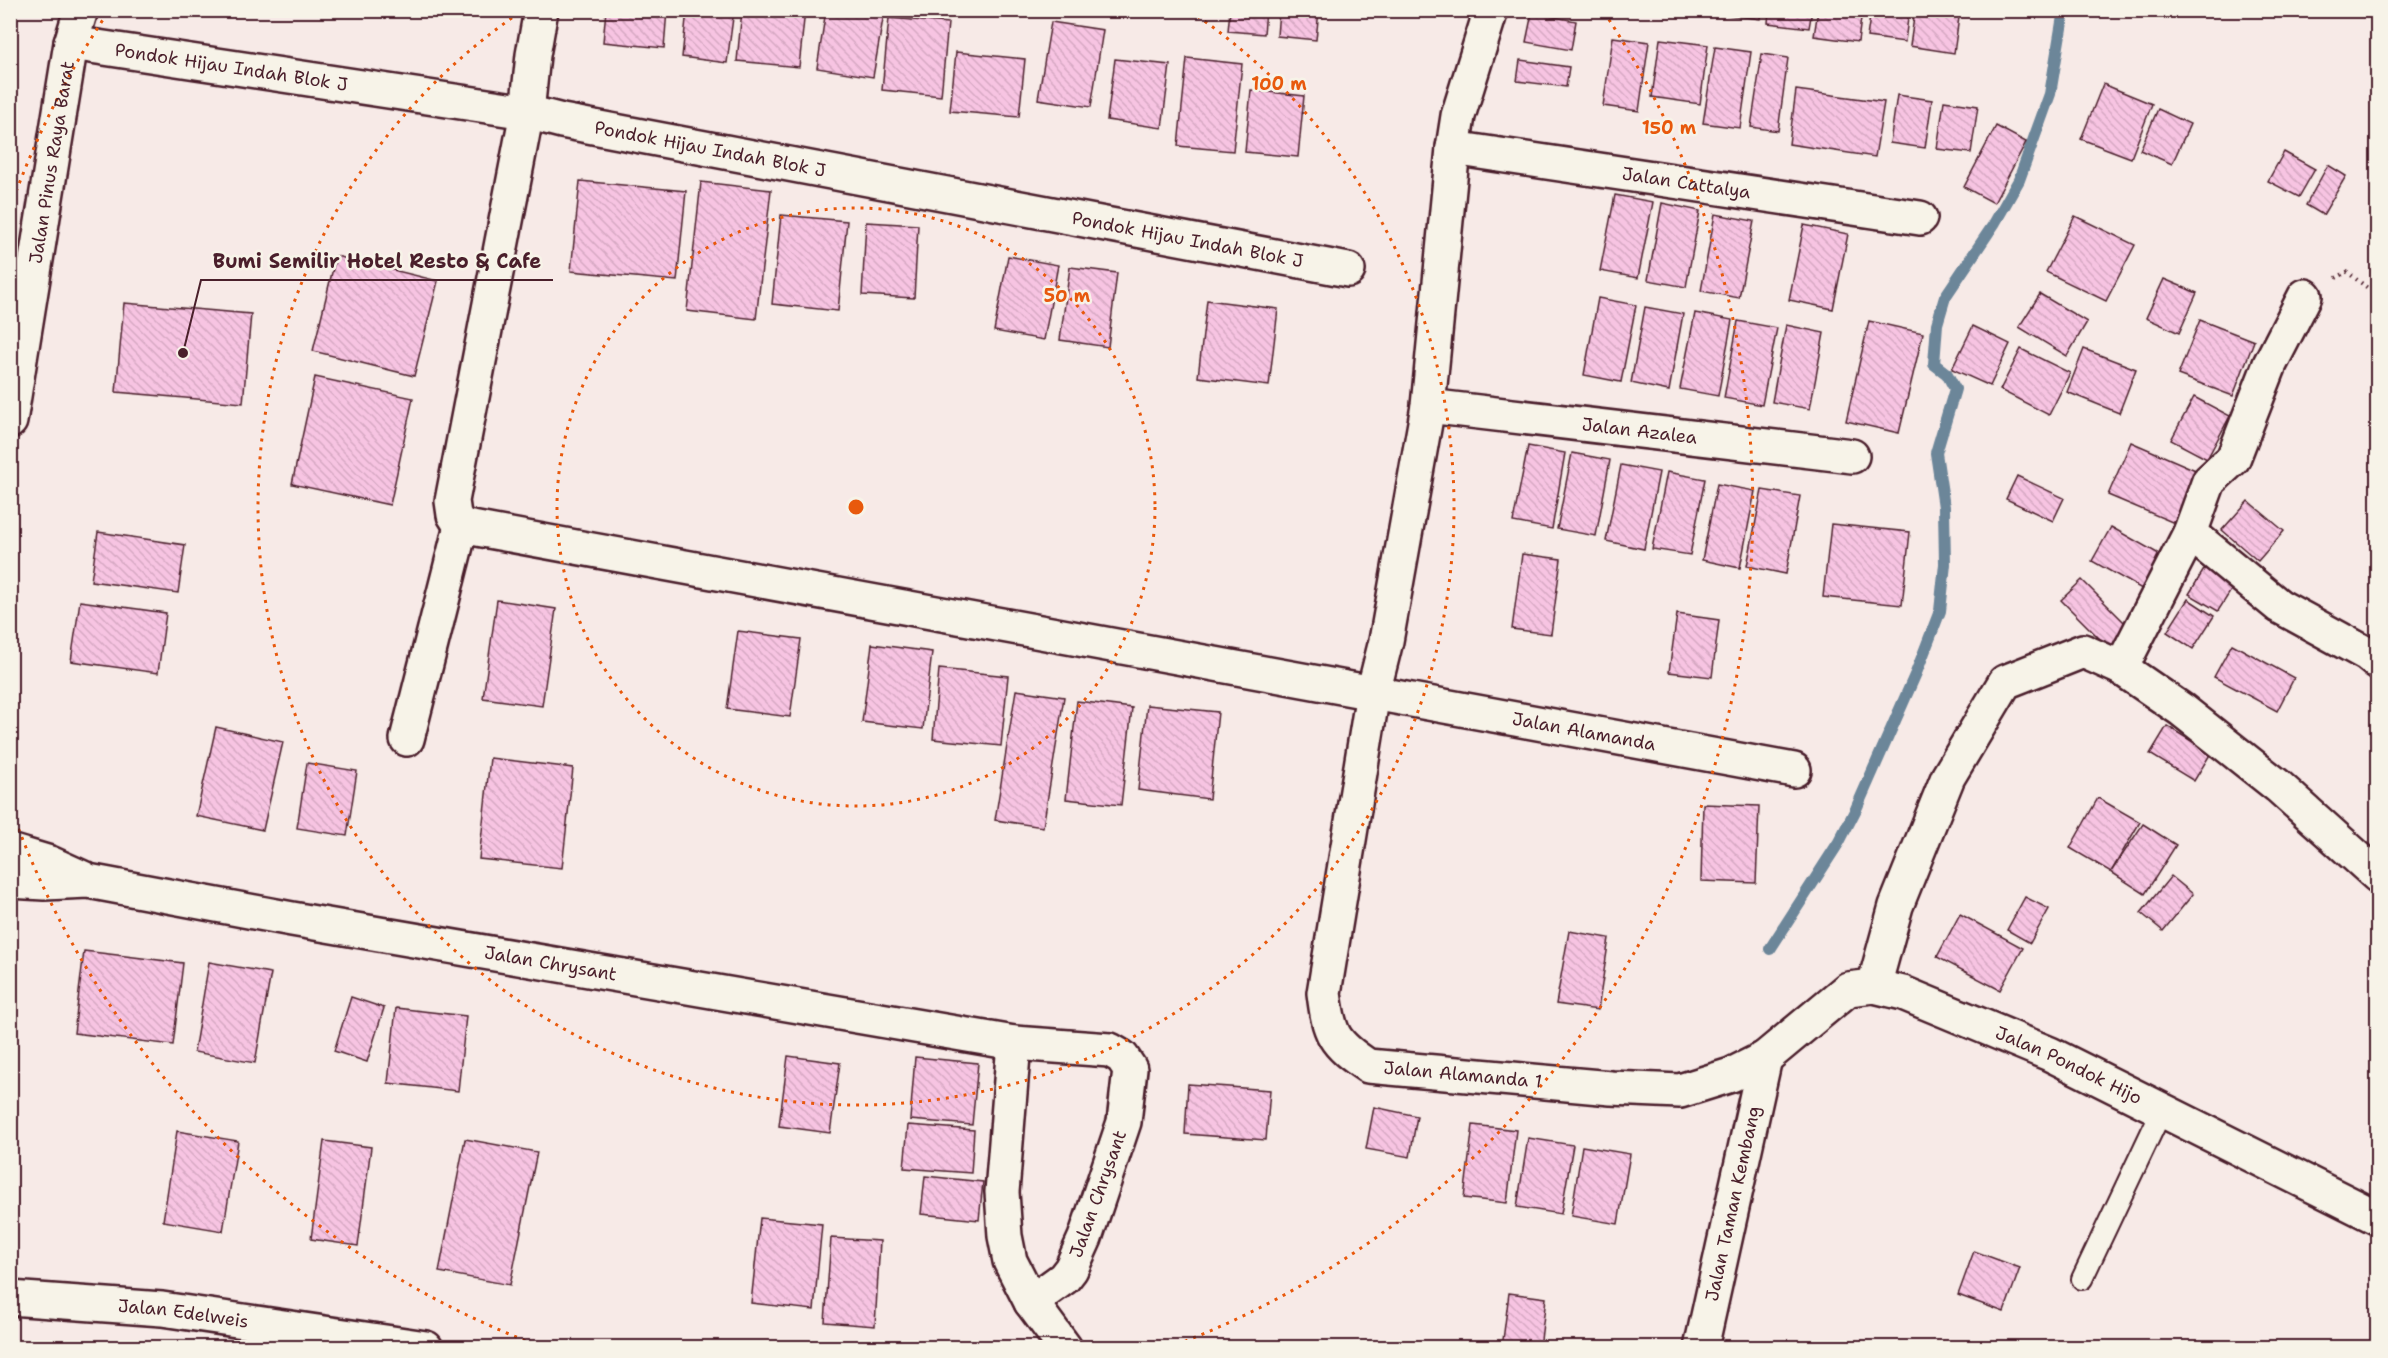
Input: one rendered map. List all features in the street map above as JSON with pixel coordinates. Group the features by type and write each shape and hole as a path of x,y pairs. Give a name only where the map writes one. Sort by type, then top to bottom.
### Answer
{"street":[{"name":"Jalan Pinus Raya Barat","path":"10,421 15,365 71,43 81,10"},
{"path":"407,739 461,526 454,515 452,501 527,112 533,55 541,10"},
{"name":"Jalan Alamanda 1","path":"1491,10 1458,116 1428,406 1386,641 1373,693 1324,993 1331,1032 1345,1051 1368,1066 1611,1088 1680,1091 1731,1076 1765,1058"},
{"name":"Pondok Hijau Indah Blok J","path":"71,43 527,112 562,121 1348,270"},
{"name":"Jalan Cattalya","path":"1453,148 1920,218"},
{"path":"2121,668 2190,533 2210,481 2233,459 2270,363 2305,296"},
{"name":"Jalan Azalea","path":"1428,406 1852,456"},
{"name":"Jalan Alamanda","path":"461,526 1794,770"},
{"path":"2190,533 2279,606 2367,654 2378,663"},
{"path":"1874,986 1896,906 1948,777 2005,682 2083,651 2121,668 2182,711 2278,786 2378,876"},
{"name":"Jalan Chrysant","path":"10,850 50,863 88,880 303,921 1014,1043 1110,1050 1122,1057 1130,1069 1124,1122 1085,1238 1071,1269 1064,1278 1030,1302"},
{"name":"Jalan Chrysant","path":"10,881 44,883 88,880"},
{"name":"Jalan Pondok Hijo","path":"1765,1058 1848,989 1874,986 1903,993 2050,1054 2378,1218"},
{"path":"1014,1043 1002,1192 1005,1236 1010,1261 1030,1302 1065,1347"},
{"name":"Jalan Taman Kembang","path":"1701,1347 1765,1058"},
{"name":"Jalan Edelweis","path":"10,1298 162,1309 426,1347"}],"lane":[{"path":"2082,1279 2162,1110"}],"building":[{"path":"606,10 667,10 664,48 603,42"},
{"path":"687,10 734,10 727,63 682,57"},
{"path":"742,10 805,10 799,67 737,61"},
{"path":"826,10 884,13 873,77 817,68"},
{"path":"1230,10 1266,10 1264,34 1228,31"},
{"path":"1279,10 1319,10 1316,40 1277,36"},
{"path":"1723,10 1761,10 1760,19 1722,14"},
{"path":"1769,10 1812,10 1809,28 1768,23"},
{"path":"1818,10 1862,10 1858,42 1814,36"},
{"path":"1871,10 1909,10 1905,42 1867,37"},
{"path":"1915,10 1960,10 1954,53 1910,46"},
{"path":"1532,13 1576,21 1571,50 1526,42"},
{"path":"889,18 948,23 941,96 882,90"},
{"path":"1051,22 1103,30 1091,107 1038,99"},
{"path":"1613,37 1649,42 1639,111 1603,106"},
{"path":"1660,39 1708,45 1700,104 1652,97"},
{"path":"1715,47 1751,52 1740,128 1703,123"},
{"path":"956,52 1025,59 1019,117 950,111"},
{"path":"1762,54 1788,58 1778,131 1751,127"},
{"path":"1187,58 1242,64 1233,151 1178,146"},
{"path":"1115,59 1170,65 1162,128 1107,120"},
{"path":"1520,60 1569,67 1566,87 1517,81"},
{"path":"2103,84 2152,104 2131,158 2081,139"},
{"path":"1251,90 1304,96 1298,157 1245,152"},
{"path":"1796,90 1884,102 1875,157 1789,144"},
{"path":"1897,95 1932,100 1925,148 1890,143"},
{"path":"1944,101 1978,106 1971,153 1937,149"},
{"path":"2158,109 2190,124 2172,164 2140,150"},
{"path":"1996,126 2026,142 1994,203 1964,187"},
{"path":"2284,152 2315,169 2299,197 2268,181"},
{"path":"2328,165 2346,176 2323,215 2306,205"},
{"path":"580,181 686,191 677,281 571,271"},
{"path":"701,182 771,190 756,319 687,311"},
{"path":"1615,195 1653,202 1638,278 1600,271"},
{"path":"1662,203 1700,211 1686,287 1648,280"},
{"path":"1715,214 1754,221 1739,298 1701,291"},
{"path":"781,215 847,221 838,311 772,304"},
{"path":"2075,216 2135,245 2106,301 2046,272"},
{"path":"866,222 918,225 914,298 862,295"},
{"path":"1804,225 1848,234 1833,309 1789,300"},
{"path":"336,256 438,281 414,376 313,351"},
{"path":"1008,256 1058,265 1044,340 994,331"},
{"path":"1070,267 1117,273 1108,347 1060,340"},
{"path":"2164,279 2197,293 2179,333 2146,318"},
{"path":"2040,294 2087,322 2067,356 2019,327"},
{"path":"1598,298 1636,305 1621,382 1584,375"},
{"path":"1207,300 1278,309 1269,386 1198,377"},
{"path":"124,303 251,314 243,403 116,392"},
{"path":"1645,307 1683,314 1669,391 1631,383"},
{"path":"1695,313 1732,320 1718,396 1680,389"},
{"path":"2200,320 2254,341 2233,396 2178,375"},
{"path":"1738,321 1777,328 1762,405 1724,398"},
{"path":"1869,321 1923,333 1899,433 1846,421"},
{"path":"1786,325 1824,333 1810,409 1772,402"},
{"path":"1973,326 2010,344 1990,386 1952,369"},
{"path":"2021,349 2070,373 2049,415 2000,390"},
{"path":"2084,349 2136,369 2119,413 2067,392"},
{"path":"315,377 413,398 390,505 292,484"},
{"path":"2194,397 2230,416 2207,459 2171,440"},
{"path":"2131,442 2207,475 2184,527 2108,495"},
{"path":"1528,446 1565,453 1552,529 1513,522"},
{"path":"1572,453 1610,460 1596,536 1557,529"},
{"path":"1621,465 1659,472 1644,549 1606,541"},
{"path":"1667,472 1705,479 1690,555 1652,549"},
{"path":"2017,476 2064,498 2053,521 2006,499"},
{"path":"1717,484 1755,491 1740,568 1702,560"},
{"path":"1762,490 1800,496 1786,574 1747,566"},
{"path":"2248,501 2284,531 2258,561 2222,530"},
{"path":"1831,524 1910,532 1902,605 1823,597"},
{"path":"2111,527 2168,559 2149,593 2092,561"},
{"path":"98,532 185,545 178,593 91,581"},
{"path":"1522,554 1561,559 1551,634 1512,629"},
{"path":"2208,563 2237,581 2218,611 2189,594"},
{"path":"2082,580 2130,628 2109,648 2061,600"},
{"path":"2188,599 2214,616 2193,649 2167,632"},
{"path":"497,600 556,609 542,706 483,698"},
{"path":"80,601 166,613 158,673 71,661"},
{"path":"1677,614 1719,620 1712,677 1669,672"},
{"path":"738,631 801,639 790,717 727,709"},
{"path":"872,644 932,652 923,729 862,722"},
{"path":"2232,644 2294,678 2277,711 2214,677"},
{"path":"939,669 1008,676 1001,746 933,739"},
{"path":"1016,690 1064,697 1043,827 995,820"},
{"path":"1077,701 1132,708 1121,805 1066,799"},
{"path":"1147,705 1218,712 1209,799 1138,790"},
{"path":"2167,726 2211,753 2194,781 2150,754"},
{"path":"216,727 283,742 263,830 196,816"},
{"path":"490,758 573,768 562,868 479,859"},
{"path":"307,763 357,771 347,836 297,828"},
{"path":"2098,798 2140,822 2111,872 2070,848"},
{"path":"1703,804 1759,806 1756,883 1701,881"},
{"path":"2143,824 2176,845 2145,894 2111,872"},
{"path":"2171,876 2193,894 2163,931 2141,913"},
{"path":"2025,897 2049,909 2030,943 2007,930"},
{"path":"1960,914 2023,948 2000,990 1937,957"},
{"path":"1569,931 1609,938 1598,1010 1556,1004"},
{"path":"84,951 183,963 173,1045 74,1033"},
{"path":"209,962 271,973 255,1063 194,1052"},
{"path":"351,997 384,1008 367,1062 334,1051"},
{"path":"396,1008 466,1016 458,1091 388,1083"},
{"path":"788,1056 840,1063 830,1133 779,1126"},
{"path":"915,1057 978,1063 972,1125 910,1120"},
{"path":"1188,1084 1270,1090 1266,1140 1185,1134"},
{"path":"1374,1107 1417,1116 1410,1157 1366,1149"},
{"path":"908,1125 974,1130 971,1173 904,1168"},
{"path":"1473,1125 1516,1130 1507,1203 1464,1198"},
{"path":"177,1131 238,1141 223,1231 163,1221"},
{"path":"1528,1138 1573,1145 1561,1214 1517,1207"},
{"path":"465,1139 537,1152 510,1285 439,1272"},
{"path":"324,1141 371,1147 358,1246 311,1239"},
{"path":"1582,1146 1630,1154 1618,1224 1571,1216"},
{"path":"925,1176 983,1182 979,1220 921,1214"},
{"path":"760,1218 822,1224 814,1310 751,1303"},
{"path":"831,1238 880,1241 875,1326 825,1322"},
{"path":"1974,1251 2020,1268 2004,1312 1958,1295"},
{"path":"1509,1293 1546,1298 1540,1348 1502,1348"}],"waterway":[{"path":"1770,949 1839,842 1856,809 1916,673 1940,611 1945,564 1944,507 1936,453 1955,389 1947,374 1934,364 1937,324 1945,297 1994,224 2019,180 2050,94 2064,10"}],"place":[{"name":"Bumi Semilir Hotel Resto & Cafe","path":"183,353"}]}
